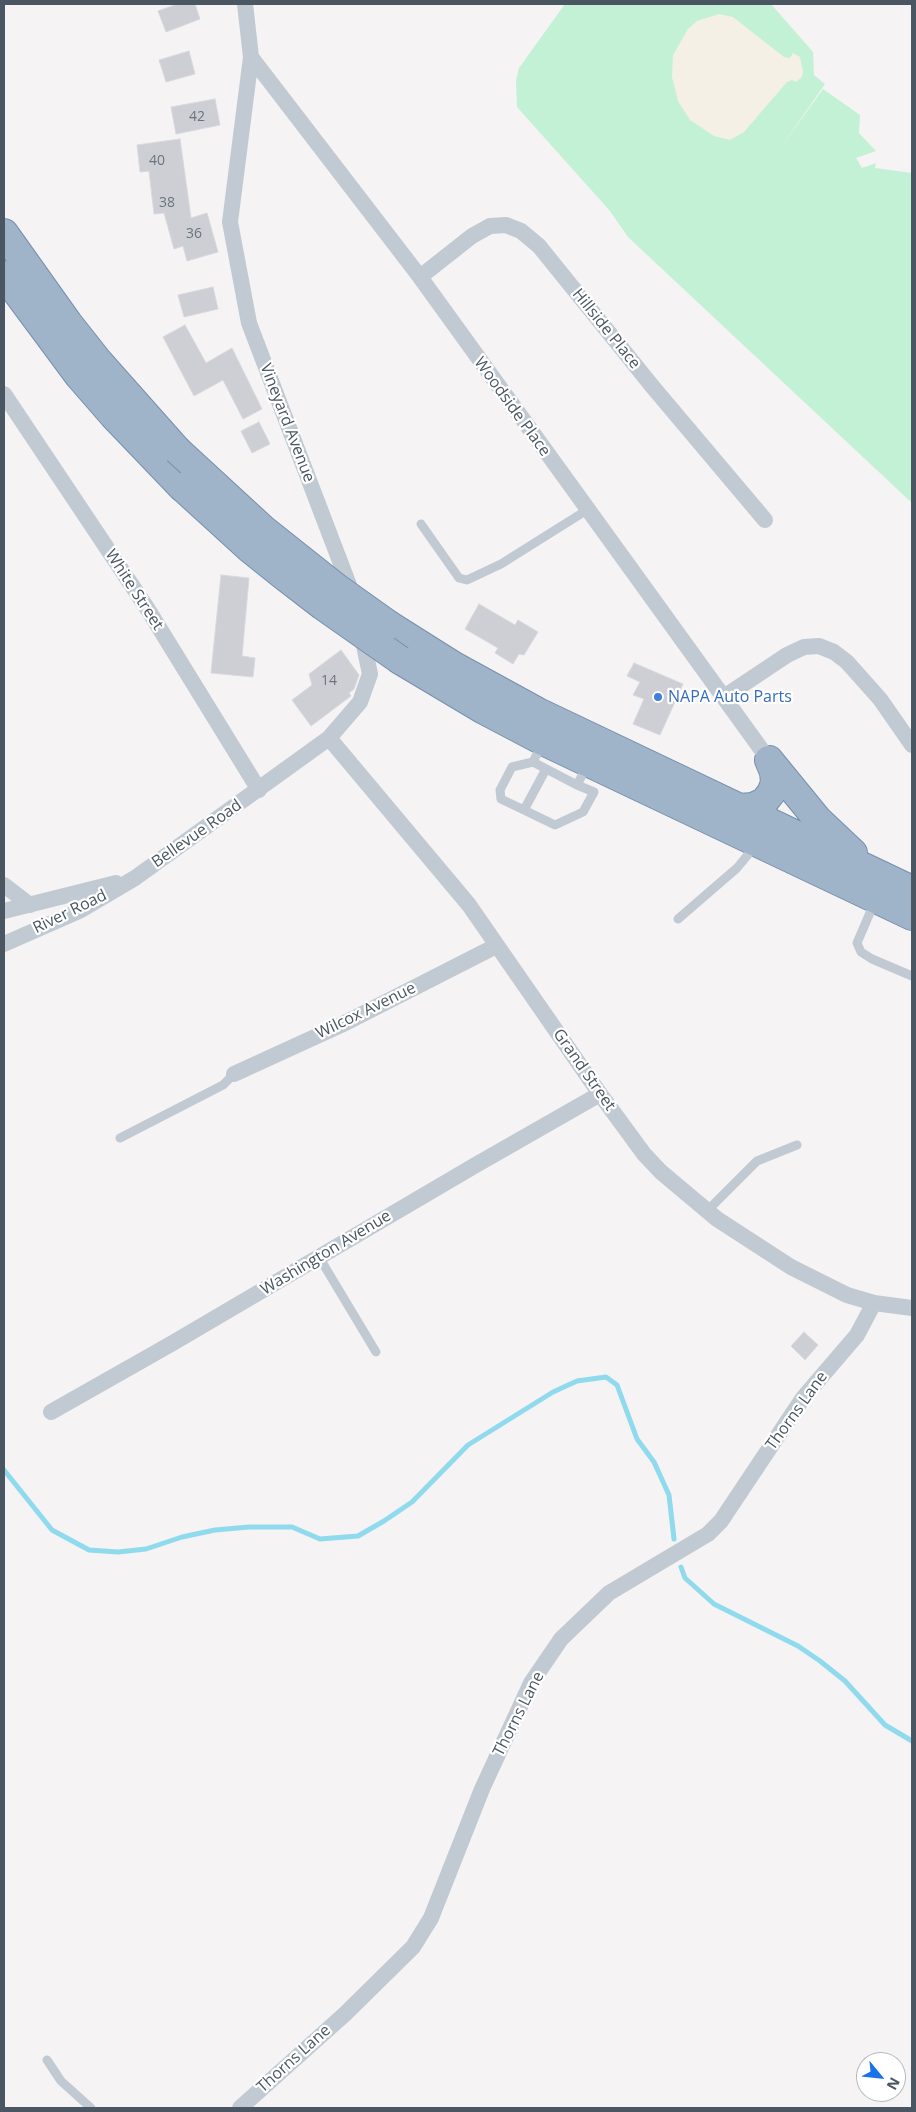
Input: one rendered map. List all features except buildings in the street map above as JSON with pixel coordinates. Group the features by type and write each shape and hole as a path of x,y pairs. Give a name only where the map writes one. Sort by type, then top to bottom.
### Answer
{"highway":[{"path":"4,233 98,361 177,450 230,500 337,588 389,625 504,695 579,733 739,808 894,890"},
{"path":"4,275 80,376 119,422 182,486 249,548 353,628 400,660 484,710 538,752 583,774 758,843 894,890"},
{"path":"739,808 753,807 764,802 771,793 775,783 774,772 769,760"},
{"path":"769,760 818,820 834,837 894,890 912,916"}],"street":[{"name":"Vineyard Avenue","path":"245,4 251,57 230,222 249,324 352,592 370,674 360,702 330,738 259,790"},
{"name":"Woodside Place","path":"251,57 420,277 769,760"},
{"name":"Hillside Place","path":"420,277 472,236 490,226 506,225 521,231 539,246 652,386 765,520"},
{"name":"White Street","path":"4,394 147,608 259,790"},
{"path":"724,697 787,655 804,647 819,646 834,652 853,668 880,699 912,745"},
{"name":"Grand Street","path":"330,738 468,905 600,1094 644,1154 661,1172 707,1211 791,1267 847,1295 874,1303 912,1308"},
{"name":"Bellevue Road","path":"135,878 259,790"},
{"path":"4,911 135,878"},
{"name":"River Road","path":"4,944 79,911 135,878"},
{"path":"4,885 30,905"},
{"name":"Wilcox Avenue","path":"234,1074 341,1025 496,946"},
{"name":"Washington Avenue","path":"51,1412 600,1094"},
{"name":"Thorns Lane","path":"240,2108 345,2014 413,1947 431,1918 482,1789 530,1683 561,1639 609,1593 708,1534 721,1521 803,1398 857,1335 874,1303"}],"lane":[{"path":"421,524 459,578 467,580 501,564 587,510"},
{"path":"538,752 546,769 583,774 594,792 583,812 555,825 501,799 500,790 512,767 538,752"},
{"path":"524,810 546,769"},
{"path":"678,920 738,868 758,843"},
{"path":"894,890 857,943 861,952 872,959 912,976"},
{"path":"120,1138 223,1085 234,1074"},
{"path":"707,1211 757,1161 797,1144"},
{"path":"319,1257 376,1352"},
{"path":"47,2060 65,2085 91,2108"}],"green space":[{"path":"565,4 771,4 813,52 814,75 825,84 777,153 823,89 860,115 859,133 876,151 856,158 862,168 876,163 875,168 912,173 912,503 628,237 610,211 517,107 516,81 519,68"}],"sand":[{"path":"719,14 733,17 784,57 790,58 793,53 800,57 803,72 802,77 796,82 792,80 787,82 744,132 730,140 714,136 690,120 678,101 672,77 673,55 688,29 697,21"}],"waterway":[{"path":"4,1470 52,1530 89,1550 118,1552 146,1549 182,1537 215,1530 249,1527 292,1527 320,1539 358,1536 412,1502 468,1445 553,1392 577,1381 606,1377 617,1385 637,1439 654,1462 669,1495 674,1539"},
{"path":"681,1567 685,1578 714,1604 798,1646 820,1661 845,1681 885,1725 912,1741"}],"place":[{"name":"NAPA Auto Parts","path":"658,697"}]}
